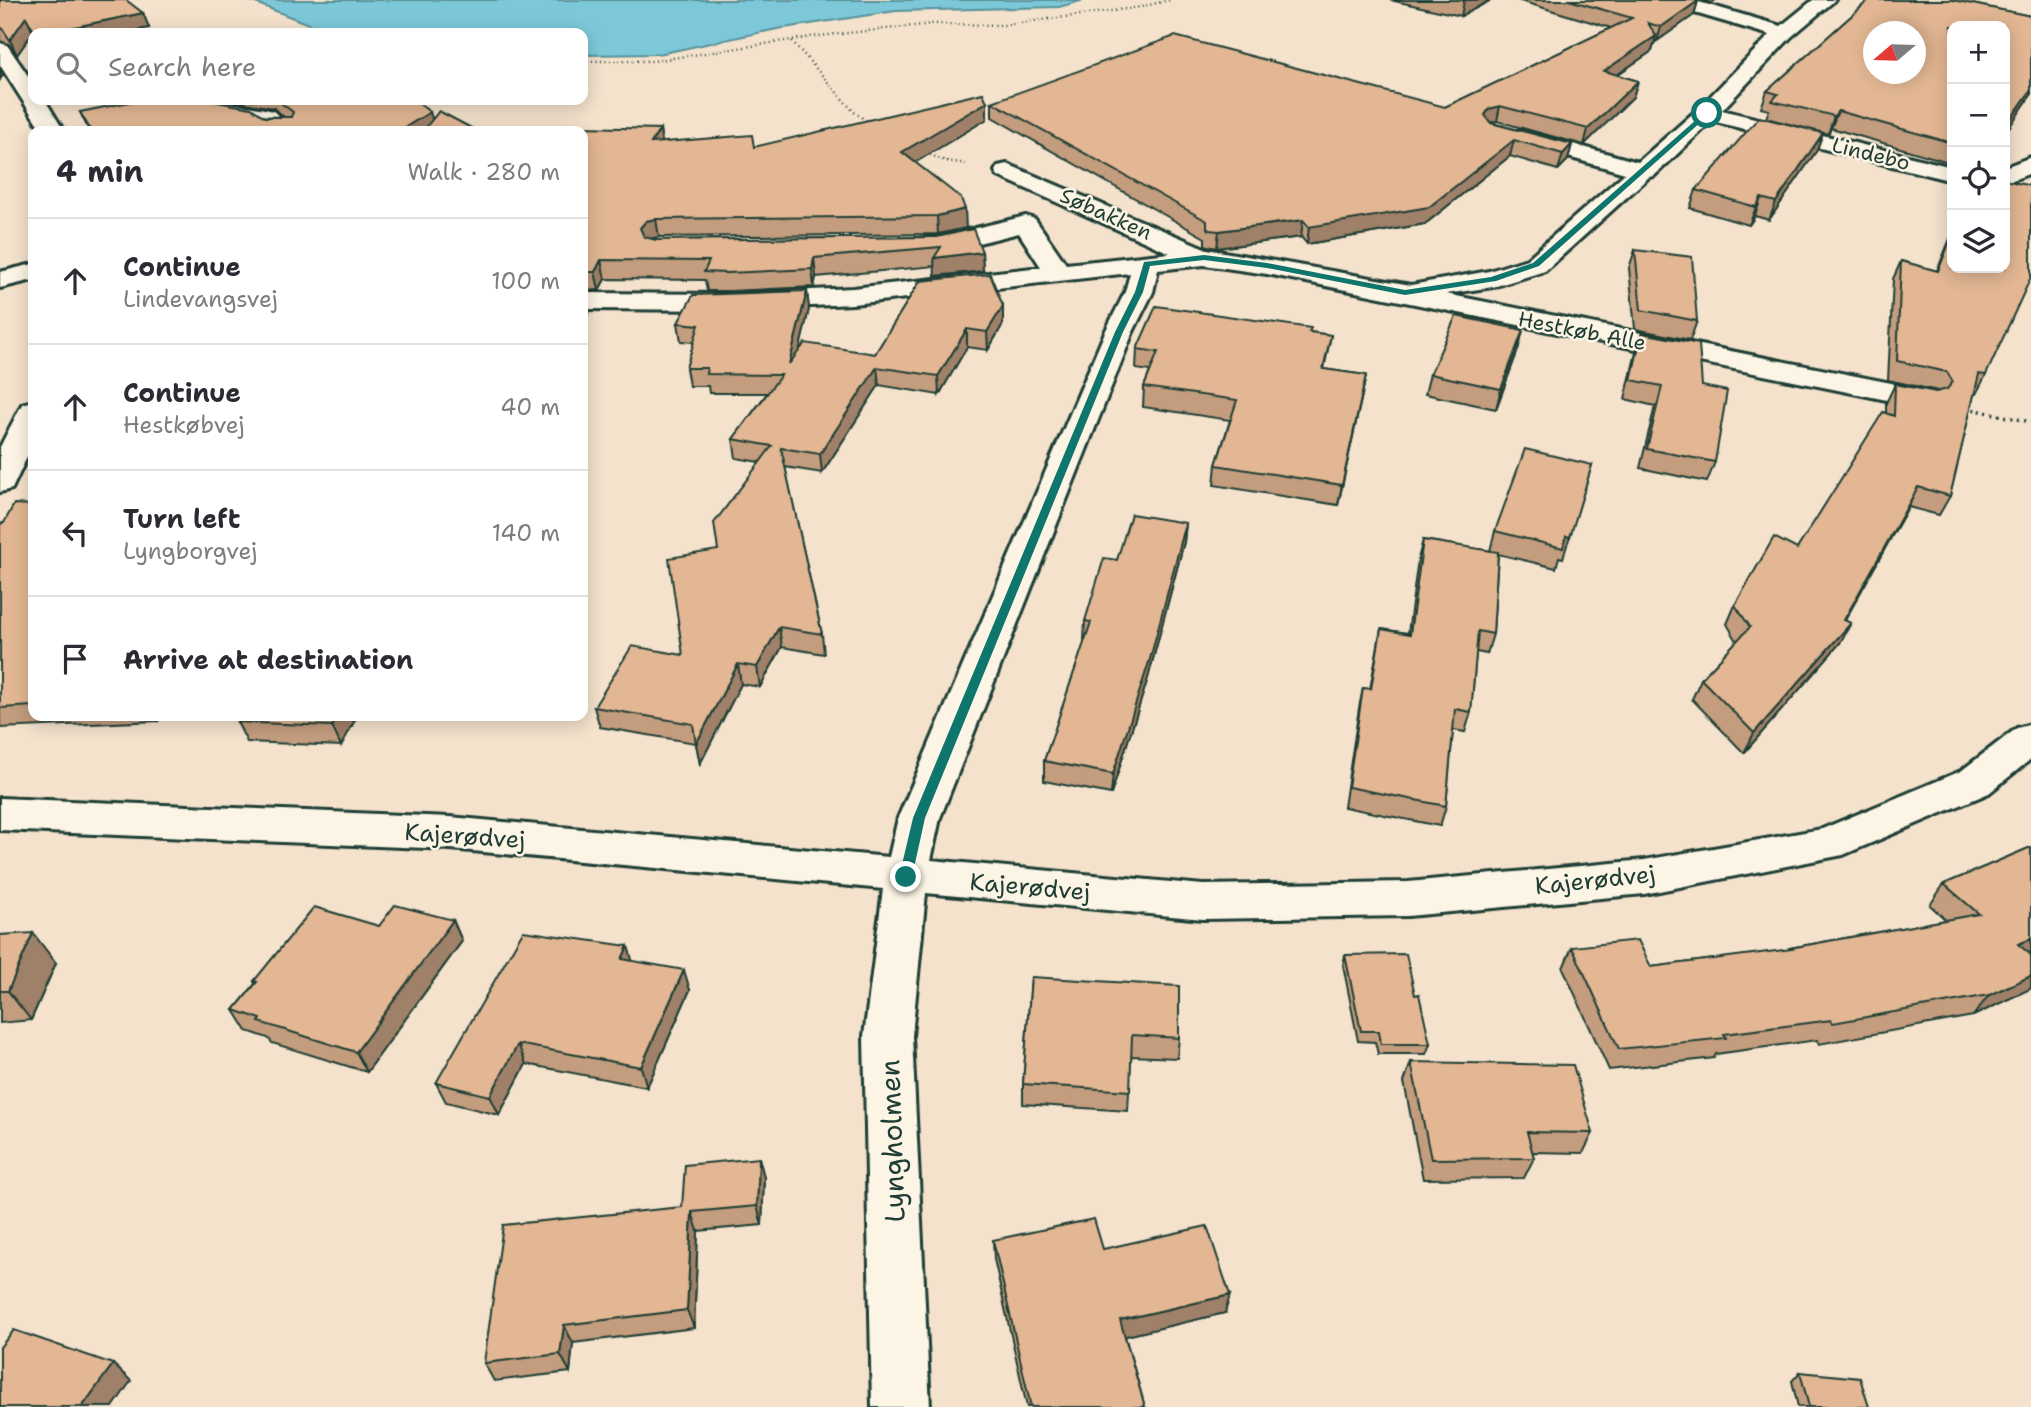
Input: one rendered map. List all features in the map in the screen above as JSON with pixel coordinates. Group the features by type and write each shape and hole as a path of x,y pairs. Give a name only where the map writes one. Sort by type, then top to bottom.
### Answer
{"street":[{"path":"1671,0 1784,33"},
{"path":"588,301 730,302 853,296 1204,257 1405,292 1493,279 1536,265 1645,170 1707,113 1784,33 1825,0"},
{"path":"0,49 24,72"},
{"path":"38,105 50,126"},
{"path":"204,105 265,116 278,126"},
{"name":"Lindebo","path":"1707,113 1947,173"},
{"path":"1496,131 1645,170"},
{"path":"2010,174 2031,164"},
{"name":"Søbakken","path":"1007,170 1204,257"},
{"path":"898,246 938,245 1026,224 1060,275"},
{"name":"Lyngholmen","path":"901,1407 888,1036 906,877 919,818 1119,332 1139,292 1146,264"},
{"path":"0,280 28,273"},
{"name":"Hestkøb Alle","path":"1405,292 1465,308 1926,399"},
{"path":"0,482 28,421"},
{"name":"Kajerødvej","path":"0,814 450,833 906,877 1203,902 1408,899 1644,877 1828,844 1975,782 2031,738"}],"path":[{"path":"588,61 653,61 791,40 932,24 1004,25 1141,8 1169,0"},
{"path":"791,40 854,112 874,127"},
{"path":"920,151 945,161 1007,170"},
{"path":"1926,399 2031,422"}],"water":[{"path":"248,0 1084,0 1059,7 896,11 777,29 659,54 588,55 588,28 318,28"}],"building":[{"path":"0,0 126,0 143,13 70,28 32,28 26,17 10,40 0,28"},
{"path":"1569,0 1698,1 1661,27 1648,23 1656,36 1604,71 1638,81 1588,129 1500,106 1489,109 1485,115 1491,123 1572,144 1563,154 1514,140 1429,207 1309,227 1303,220 1209,230 1207,221 992,102 1175,36 1445,107 1632,18"},
{"path":"1869,0 1953,0 2031,16 2031,90 2010,120 2010,21 1947,21 1947,142 1838,111 1834,116 1772,101 1778,94 1767,91"},
{"path":"983,93 987,102 902,152 961,198 965,209 937,216 656,219 646,221 640,228 644,237 656,240 937,237 973,229 982,252 934,258 941,247 814,258 812,269 727,273 704,272 709,261 601,260 595,272 588,272 588,127 660,129 651,143 752,135 754,147"},
{"path":"114,105 234,105 251,108 265,117 291,117 293,112 284,105 421,105 430,112 407,126 88,126 80,112"},
{"path":"439,111 468,126 427,126"},
{"path":"1759,117 1823,133 1776,202 1761,198 1756,207 1696,190"},
{"path":"2010,181 2031,186 2031,277 1986,375 1979,374 1950,496 1918,487 1844,620 1851,623 1754,733 1701,679 1750,627 1735,605 1774,537 1797,549 1883,412 1894,416 1895,384 1936,392 1947,389 1953,382 1947,372 1897,361 1901,261 1938,271 1947,248 1947,273 2010,273"},
{"path":"1635,250 1692,257 1697,321 1641,310"},
{"path":"990,274 1003,306 987,332 967,329 938,376 877,367 820,454 781,448 822,634 779,627 757,667 738,664 696,744 693,724 594,707 632,646 683,655 669,558 718,550 714,523 772,446 733,439 781,375 706,374 707,368 686,368 699,325 678,323 693,295 807,291 789,364 805,343 875,354 920,281"},
{"path":"1156,306 1311,328 1309,332 1331,335 1323,369 1366,375 1342,485 1216,465 1237,400 1144,387 1158,352 1137,349"},
{"path":"1456,316 1523,330 1501,389 1430,374"},
{"path":"1642,333 1699,344 1702,386 1727,391 1715,462 1647,449 1662,386 1631,380"},
{"path":"1525,449 1592,465 1570,537 1566,536 1563,548 1495,531"},
{"path":"14,504 28,505 28,706 0,708 0,524 4,523"},
{"path":"1131,514 1186,523 1150,659 1113,774 1044,761 1091,622 1085,621 1104,558 1117,560"},
{"path":"1423,540 1498,552 1493,634 1478,631 1471,712 1455,709 1446,806 1348,787 1363,688 1371,689 1381,629 1410,634"},
{"path":"238,721 334,721 332,726"},
{"path":"2031,847 2031,939 2018,944 2031,955 2031,976 1989,995 1833,1023 1831,1020 1724,1034 1726,1038 1619,1049 1572,947 1638,940 1651,967 1792,949 1790,948 1979,914 1944,884"},
{"path":"395,905 453,920 356,1052 259,1022 261,1019 234,1010 314,907 379,926"},
{"path":"523,931 628,946 622,959 684,970 641,1067 518,1044 490,1096 436,1083"},
{"path":"33,933 8,991 0,991 0,935"},
{"path":"1406,954 1415,995 1419,994 1430,1044 1381,1044 1379,1031 1361,1031 1345,955"},
{"path":"1031,977 1179,986 1179,1038 1132,1035 1130,1091 1023,1084"},
{"path":"1411,1062 1573,1065 1593,1133 1527,1132 1534,1158 1431,1159"},
{"path":"759,1158 757,1206 692,1212 687,1310 564,1325 560,1354 484,1363 503,1225 682,1207 685,1165"},
{"path":"1094,1219 1103,1249 1207,1226 1230,1295 1120,1320 1145,1407 1031,1407 993,1240"},
{"path":"14,1330 113,1364 82,1407 0,1407 0,1347"},
{"path":"1800,1372 1860,1378 1869,1407 1809,1407"}],"route":[{"path":"906,877 919,818 1119,332 1139,292 1146,264 1204,257 1405,292 1493,279 1536,265 1707,113"}]}
